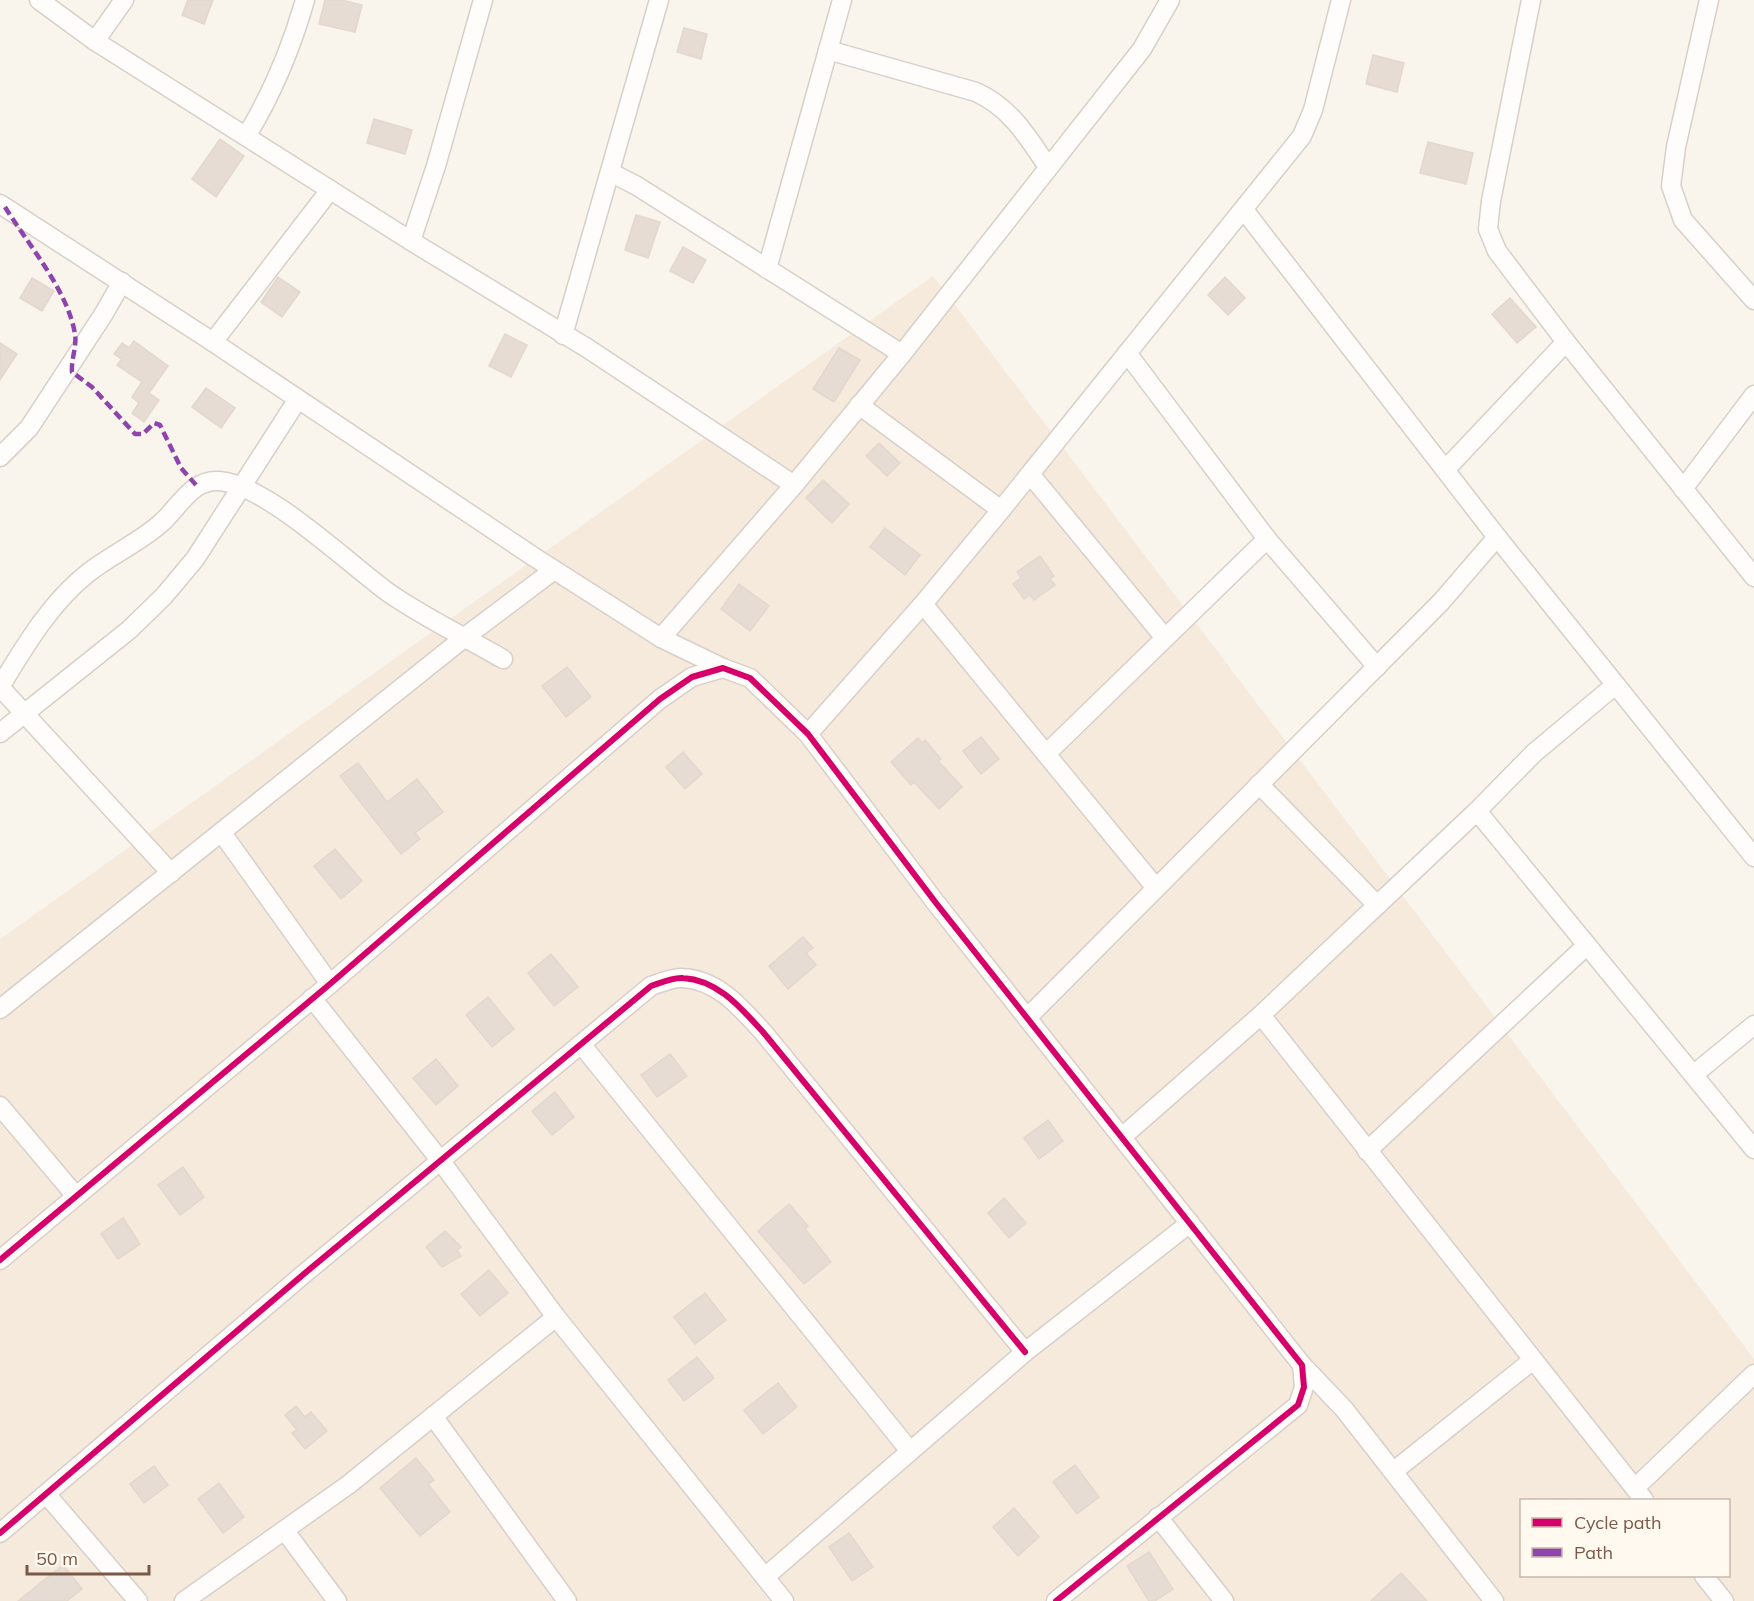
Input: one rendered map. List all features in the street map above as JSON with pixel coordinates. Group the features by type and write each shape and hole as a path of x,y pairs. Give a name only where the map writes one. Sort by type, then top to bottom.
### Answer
{"street":[{"path":"39,0 95,41 563,335 794,484"},
{"path":"95,41 124,0"},
{"path":"247,135 267,102 285,63 305,0"},
{"path":"411,241 436,166 483,0"},
{"path":"563,335 659,0"},
{"path":"767,269 842,0"},
{"path":"661,638 902,354 1142,49 1170,0"},
{"path":"808,734 923,604 1001,510 1244,210 1306,127 1313,110 1341,0"},
{"path":"1530,0 1491,201 1488,229 1497,251 1566,342 1754,577"},
{"path":"1709,0 1676,147 1671,186 1683,220 1754,300"},
{"path":"828,50 976,92 995,101 1014,118 1048,167"},
{"path":"610,172 637,186 902,354"},
{"path":"213,342 330,190"},
{"path":"0,204 213,342 554,570 661,638 758,684 808,734 1027,1018 1302,1365 1344,1409 1394,1471 1494,1601"},
{"path":"1244,210 1614,686 1754,857"},
{"path":"0,456 29,428 104,315 122,282"},
{"path":"1445,470 1566,342"},
{"path":"1127,352 1267,538 1377,667"},
{"path":"1683,489 1754,395"},
{"path":"0,733 129,630 164,596 195,559 298,399"},
{"path":"859,405 1001,510"},
{"path":"1030,474 1165,638"},
{"path":"171,873 25,711 0,687 32,635 63,595 89,572 159,525 196,485 218,481 240,486 328,543 387,592 428,618 503,659"},
{"path":"1027,1018 1441,602 1497,537"},
{"path":"1046,754 1267,538"},
{"path":"0,1009 465,637 554,570"},
{"path":"923,604 1156,888"},
{"path":"0,1260 330,984 660,699 692,677 723,668"},
{"path":"1122,1137 1261,1015 1477,811 1534,753 1614,686"},
{"path":"1259,784 1377,905"},
{"path":"1477,811 1754,1149"},
{"path":"222,833 330,984"},
{"path":"1367,1150 1587,945"},
{"path":"0,1533 440,1160 651,986 682,978 712,986 734,1001 763,1032 1025,1352"},
{"path":"312,998 440,1160 556,1317 784,1601"},
{"path":"1261,1015 1640,1494 1754,1374"},
{"path":"1693,1075 1754,1025"},
{"path":"581,1044 910,1451"},
{"path":"0,1106 75,1195"},
{"path":"765,1577 1025,1352 1190,1223"},
{"path":"184,1601 348,1485 556,1317"},
{"path":"1394,1471 1533,1360"},
{"path":"1056,1601 1298,1405 1304,1387 1302,1365"},
{"path":"433,1416 567,1601"},
{"path":"47,1495 138,1601"},
{"path":"1158,1517 1224,1601"},
{"path":"285,1531 337,1601"},
{"path":"1706,1577 1724,1601"}],"shaded area":[{"path":"933,276 1754,1359 1754,1601 0,1601 0,939"}],"building":[{"path":"188,0 213,0 204,24 182,15"},
{"path":"325,0 341,0 362,5 355,32 319,24"},
{"path":"684,28 707,34 701,59 677,52"},
{"path":"1373,55 1404,63 1397,92 1366,84"},
{"path":"374,119 412,130 405,154 367,143"},
{"path":"220,139 244,156 216,197 192,179"},
{"path":"1428,142 1473,153 1466,184 1420,173"},
{"path":"636,215 660,222 648,258 625,250"},
{"path":"683,247 706,260 693,283 670,271"},
{"path":"278,277 300,292 282,317 261,302"},
{"path":"1225,277 1245,298 1228,315 1208,295"},
{"path":"32,278 54,291 42,311 20,298"},
{"path":"1510,298 1536,327 1517,343 1492,314"},
{"path":"505,334 527,345 511,377 489,366"},
{"path":"134,341 168,366 149,393 159,400 144,422 132,413 139,403 132,397 142,382 117,365 122,359 114,354 122,343 129,348"},
{"path":"0,343 17,354 0,380"},
{"path":"839,348 860,360 834,402 813,389"},
{"path":"206,388 235,408 221,428 192,407"},
{"path":"879,443 900,463 887,476 866,456"},
{"path":"823,480 849,504 832,523 806,498"},
{"path":"885,528 920,555 905,575 870,547"},
{"path":"1040,556 1054,576 1050,579 1055,585 1034,600 1030,595 1024,599 1013,584 1021,578 1017,572"},
{"path":"739,584 769,606 750,631 721,609"},
{"path":"567,667 591,697 566,717 542,686"},
{"path":"981,737 999,759 981,774 963,751"},
{"path":"918,738 922,743 925,740 941,759 938,761 962,787 939,809 914,782 911,785 891,762"},
{"path":"683,752 702,774 685,789 666,767"},
{"path":"358,763 387,802 417,779 443,812 415,833 420,839 401,854 340,776"},
{"path":"335,849 362,881 341,899 314,866"},
{"path":"803,937 813,948 806,953 816,965 788,989 769,966"},
{"path":"551,954 578,987 554,1006 528,973"},
{"path":"488,997 514,1029 492,1047 466,1015"},
{"path":"670,1054 687,1076 657,1097 641,1075"},
{"path":"436,1059 458,1086 436,1105 413,1078"},
{"path":"555,1092 574,1117 552,1135 532,1111"},
{"path":"1048,1120 1063,1141 1039,1159 1024,1138"},
{"path":"183,1167 204,1197 180,1215 158,1185"},
{"path":"1004,1198 1026,1223 1009,1238 988,1213"},
{"path":"789,1204 808,1226 805,1229 831,1262 804,1284 758,1231"},
{"path":"123,1218 140,1244 118,1259 101,1234"},
{"path":"445,1231 461,1247 457,1250 461,1256 442,1267 426,1247"},
{"path":"489,1270 508,1293 480,1316 461,1294"},
{"path":"705,1293 726,1320 695,1344 674,1317"},
{"path":"697,1357 714,1378 684,1401 668,1380"},
{"path":"778,1383 797,1407 763,1434 744,1410"},
{"path":"296,1406 305,1417 311,1412 327,1431 305,1449 292,1433 297,1430 285,1415"},
{"path":"416,1458 434,1480 428,1484 450,1512 420,1536 380,1488"},
{"path":"1075,1465 1099,1497 1077,1514 1053,1482"},
{"path":"154,1466 168,1485 144,1503 130,1484"},
{"path":"219,1483 244,1517 223,1533 198,1499"},
{"path":"1014,1508 1039,1537 1018,1556 993,1527"},
{"path":"849,1533 873,1567 852,1581 829,1547"},
{"path":"1149,1552 1173,1589 1155,1601 1149,1601 1127,1566"},
{"path":"63,1565 82,1589 67,1601 18,1601"},
{"path":"1401,1573 1427,1601 1371,1601"}],"marked path":[{"path":"5,207 46,268 71,318 75,334 72,372 92,387 135,434 143,434 154,423 160,425 181,468 196,485"}],"cycle path":[{"path":"0,1260 330,984 660,699 692,677 723,668 750,678 808,734 936,903 1302,1365 1304,1387 1298,1405 1056,1601"},
{"path":"0,1533 305,1273 651,986 675,978 696,980 718,990 763,1032 1025,1352"}]}
